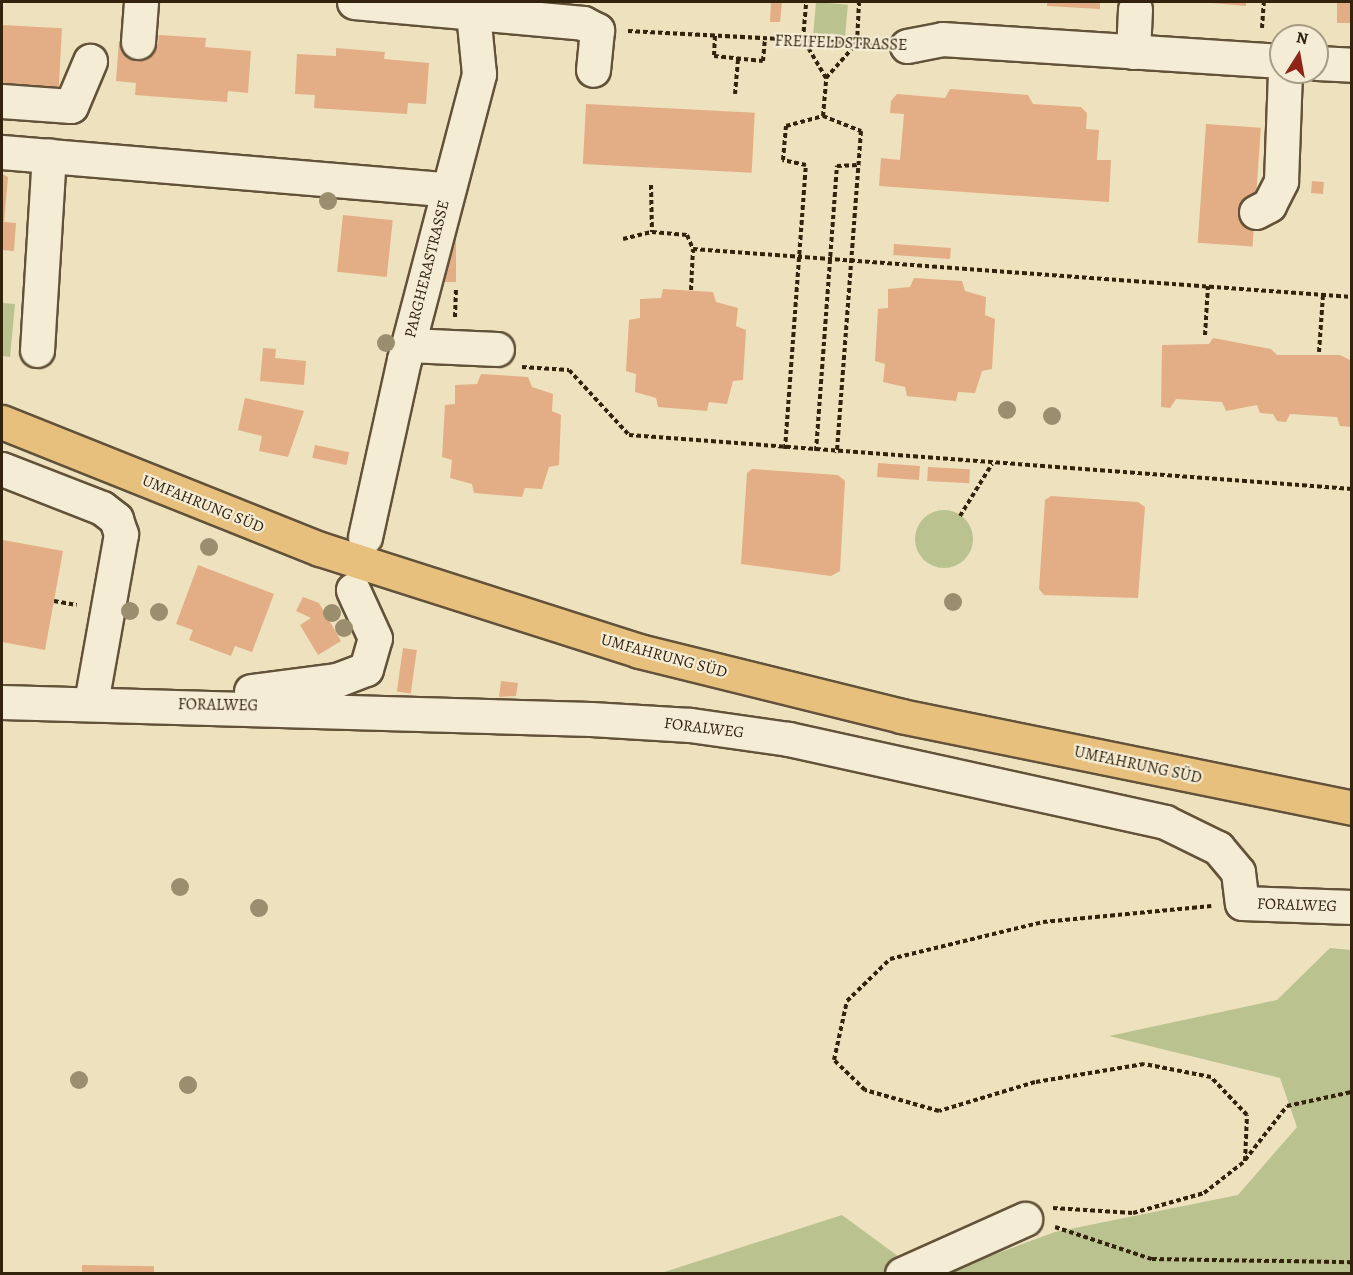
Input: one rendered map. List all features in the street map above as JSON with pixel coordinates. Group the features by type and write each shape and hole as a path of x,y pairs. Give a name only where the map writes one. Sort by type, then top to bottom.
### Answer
{"main road":[{"name":"UMFAHRUNG SÜD","path":"2,422 320,549 639,651 902,716 1352,808"}],"street":[{"path":"138,42 141,2"},
{"path":"366,2 513,8 582,23 597,30 593,70"},
{"name":"PARGHERASTRASSE","path":"365,537 408,345 460,175 479,74 473,7"},
{"path":"1133,52 1135,9"},
{"name":"FREIFELDSTRASSE","path":"907,46 942,39 1133,52 1269,48"},
{"path":"2,101 71,106 90,61"},
{"path":"1329,64 1352,65"},
{"path":"1256,212 1269,205 1281,181 1285,84"},
{"path":"2,152 460,175"},
{"path":"37,351 49,155"},
{"path":"408,345 503,358"},
{"path":"2,470 102,508 116,519 121,534 91,703"},
{"path":"244,705 250,691 336,680 366,669 375,638 352,590"},
{"name":"FORALWEG","path":"2,702 244,705 690,724 788,739 1165,822 1218,848 1238,872 1242,903 1352,907"},
{"path":"902,1274 1025,1219"}],"path":[{"path":"806,2 803,39 826,78 823,116"},
{"path":"826,78 857,43 859,2"},
{"path":"1264,2 1269,35"},
{"name":"FREIFELDSTRASSE","path":"597,30 907,46"},
{"path":"715,36 714,56 763,61 765,40"},
{"path":"735,94 738,58"},
{"path":"785,449 806,165 783,160 786,126 823,116 861,131 837,453"},
{"path":"816,451 837,166 858,165"},
{"path":"651,185 652,232"},
{"path":"623,239 652,232 687,235 693,249 691,290"},
{"path":"693,249 1352,297"},
{"path":"1204,335 1208,286"},
{"path":"1318,352 1323,295"},
{"path":"456,304 457,298"},
{"path":"503,358 569,370 629,435 837,453 1352,489"},
{"path":"960,516 992,464"},
{"path":"1242,903 1043,922 890,959 847,1001 834,1060 865,1090 939,1111 1035,1082 1144,1064 1211,1077 1247,1115 1245,1161"},
{"path":"1025,1219 1048,1207 1133,1213 1204,1193 1245,1161 1287,1106 1352,1092"},
{"path":"1025,1219 1152,1259 1352,1262"}],"green space":[{"path":"816,2 848,5 845,36 813,33"},
{"path":"2,303 15,304 10,357 2,356"},
{"path":"944,510 955,512 965,518 971,528 973,539 971,550 965,560 955,566 944,568 933,566 923,560 917,550 915,539 917,528 923,518 933,512"},
{"path":"1330,948 1351,950 1351,1273 941,1274 1055,1232 1238,1195 1297,1127 1280,1078 1109,1036 1277,1000"},
{"path":"842,1215 921,1273 658,1274"}],"building":[{"path":"771,2 782,2 780,22 770,22"},
{"path":"1047,2 1100,2 1100,9 1047,6"},
{"path":"1200,2 1246,2 1246,6"},
{"path":"1337,2 1352,2 1352,23 1337,23"},
{"path":"2,25 62,28 59,88 2,85"},
{"path":"159,35 206,38 205,47 251,51 248,93 228,91 227,102 135,95 136,83 116,81 119,41 158,44"},
{"path":"336,48 385,52 384,59 429,63 426,104 408,103 407,114 314,108 315,95 295,94 297,54 336,56"},
{"path":"950,89 1028,95 1033,104 1081,107 1087,113 1086,129 1099,130 1097,160 1111,160 1109,202 879,186 881,158 900,160 904,114 890,113 891,101 897,94 945,98"},
{"path":"586,104 755,113 752,173 583,164"},
{"path":"1206,124 1261,128 1253,247 1198,243"},
{"path":"2,174 8,177 4,222 16,223 14,251 2,250"},
{"path":"1312,181 1324,182 1323,194 1311,193"},
{"path":"343,215 393,220 387,277 337,272"},
{"path":"441,239 456,239 456,282 441,282"},
{"path":"894,244 951,248 950,259 893,255"},
{"path":"914,278 962,281 965,291 986,297 985,315 995,319 992,369 982,371 975,393 958,392 956,401 907,396 905,387 883,382 885,364 875,361 878,309 888,308 888,289 910,287"},
{"path":"663,289 713,292 716,302 738,308 736,326 746,330 743,380 733,381 727,404 709,402 707,411 658,407 656,398 635,392 636,374 626,371 629,320 640,318 640,299 661,298"},
{"path":"1213,338 1271,349 1277,355 1340,355 1352,361 1352,427 1340,426 1337,417 1290,414 1286,422 1277,421 1273,414 1260,413 1257,405 1226,411 1222,402 1176,399 1170,408 1161,407 1162,345 1209,344"},
{"path":"263,348 276,349 275,358 306,361 304,385 260,381"},
{"path":"481,374 528,377 532,387 553,394 552,411 561,415 559,465 549,467 542,489 525,488 522,497 474,493 472,484 450,478 452,460 442,457 445,405 455,404 455,385 477,384"},
{"path":"245,398 304,411 288,457 259,451 262,436 238,430"},
{"path":"315,445 349,452 347,465 312,458"},
{"path":"878,463 920,466 919,480 877,477"},
{"path":"928,467 970,469 969,483 927,481"},
{"path":"752,469 838,475 845,481 840,571 831,576 741,564 747,473"},
{"path":"1051,496 1138,502 1145,507 1138,598 1044,595 1039,589 1045,500"},
{"path":"3,540 63,551 45,650 2,642"},
{"path":"198,565 274,594 252,652 235,646 231,656 189,640 193,630 176,624"},
{"path":"303,597 319,603 341,641 318,655 300,625 311,618 296,611"},
{"path":"403,648 417,650 411,694 397,692"},
{"path":"501,681 518,683 516,696 499,697"},
{"path":"82,1265 154,1266 154,1274 82,1274"}]}
